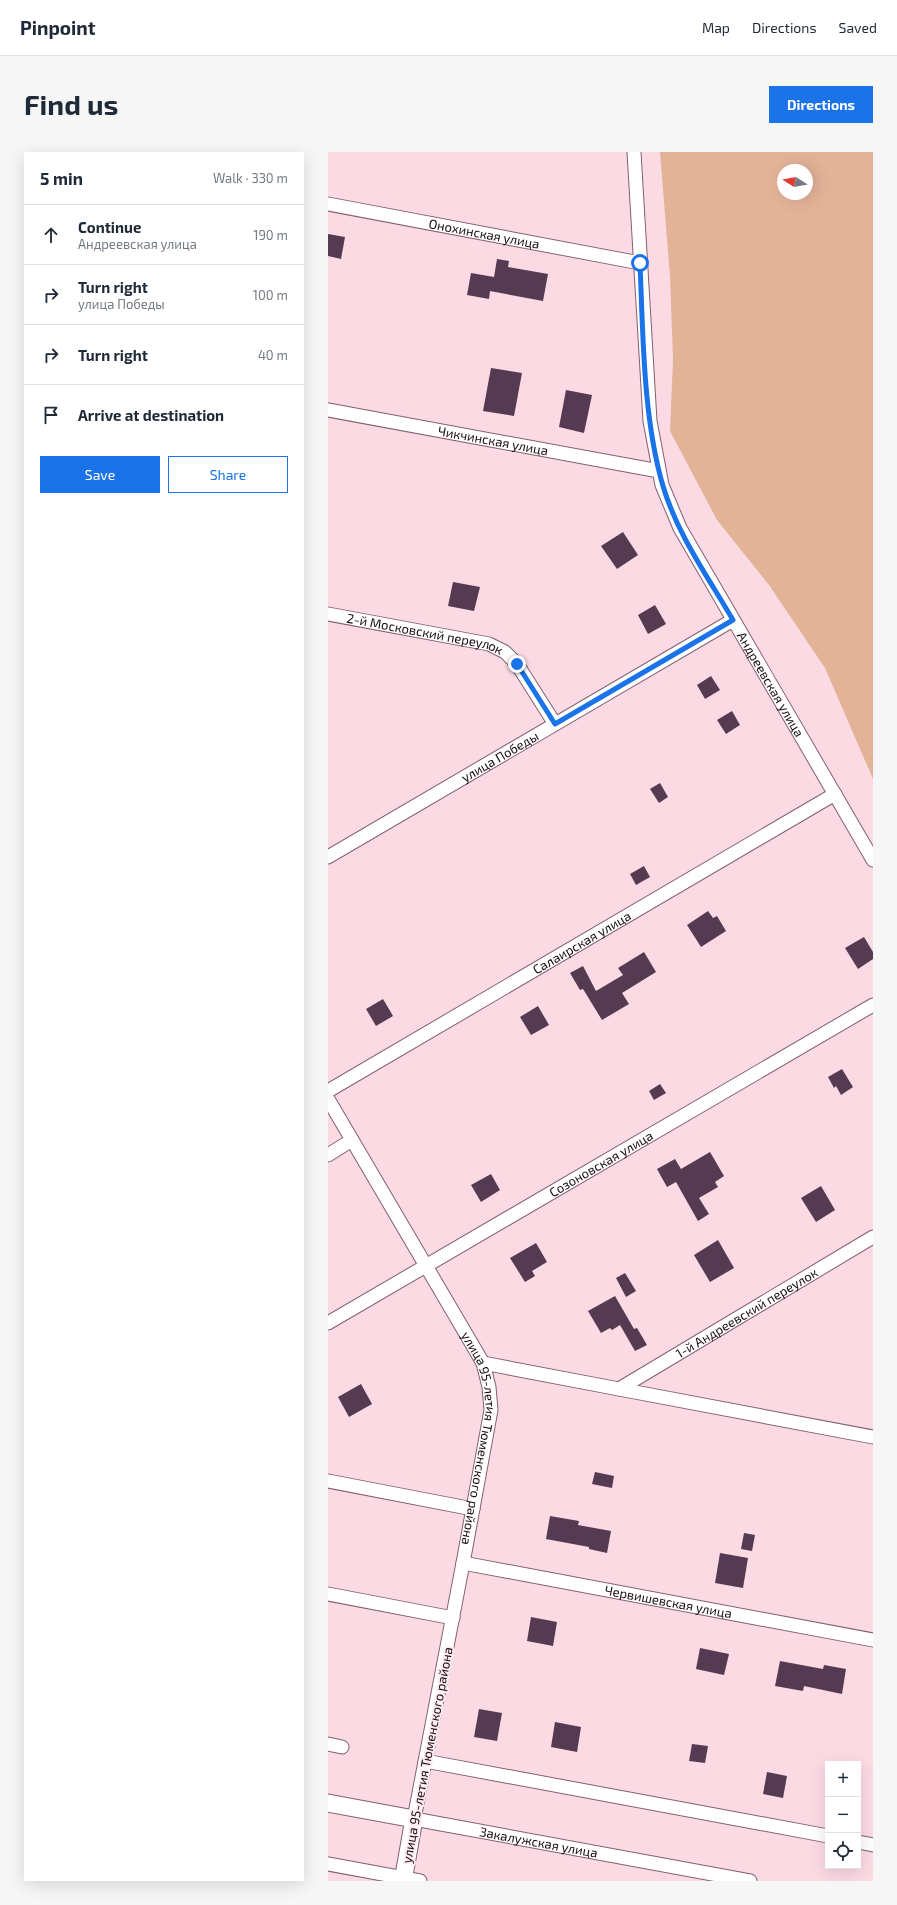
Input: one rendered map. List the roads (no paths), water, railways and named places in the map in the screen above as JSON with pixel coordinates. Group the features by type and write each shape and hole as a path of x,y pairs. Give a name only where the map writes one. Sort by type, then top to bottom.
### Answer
{"street":[{"name":"Андреевская улица","path":"634,152 650,421 659,471 667,498 680,528 873,860"},
{"name":"Онохинская улица","path":"328,204 640,263"},
{"name":"Чикчинская улица","path":"328,410 659,471"},
{"name":"2-й Московский переулок","path":"328,614 489,644 504,652 517,664 555,724"},
{"name":"улица Победы","path":"328,857 733,620"},
{"name":"Салаирская улица","path":"328,1091 835,794"},
{"name":"Созоновская улица","path":"328,1323 873,1005"},
{"name":"улица 95-летия Тюменского района","path":"328,1099 484,1363 489,1387 491,1410 403,1879"},
{"path":"328,1155 352,1140"},
{"name":"1-й Андреевский переулок","path":"619,1389 873,1237"},
{"path":"484,1363 873,1437"},
{"path":"328,1481 473,1509"},
{"name":"Червишевская улица","path":"463,1563 873,1640"},
{"path":"328,1594 453,1618"},
{"path":"328,1744 342,1747"},
{"path":"425,1761 825,1835"},
{"name":"Закалужская улица","path":"328,1803 750,1881"},
{"path":"861,1843 873,1845"},
{"path":"328,1864 420,1881"}]}
